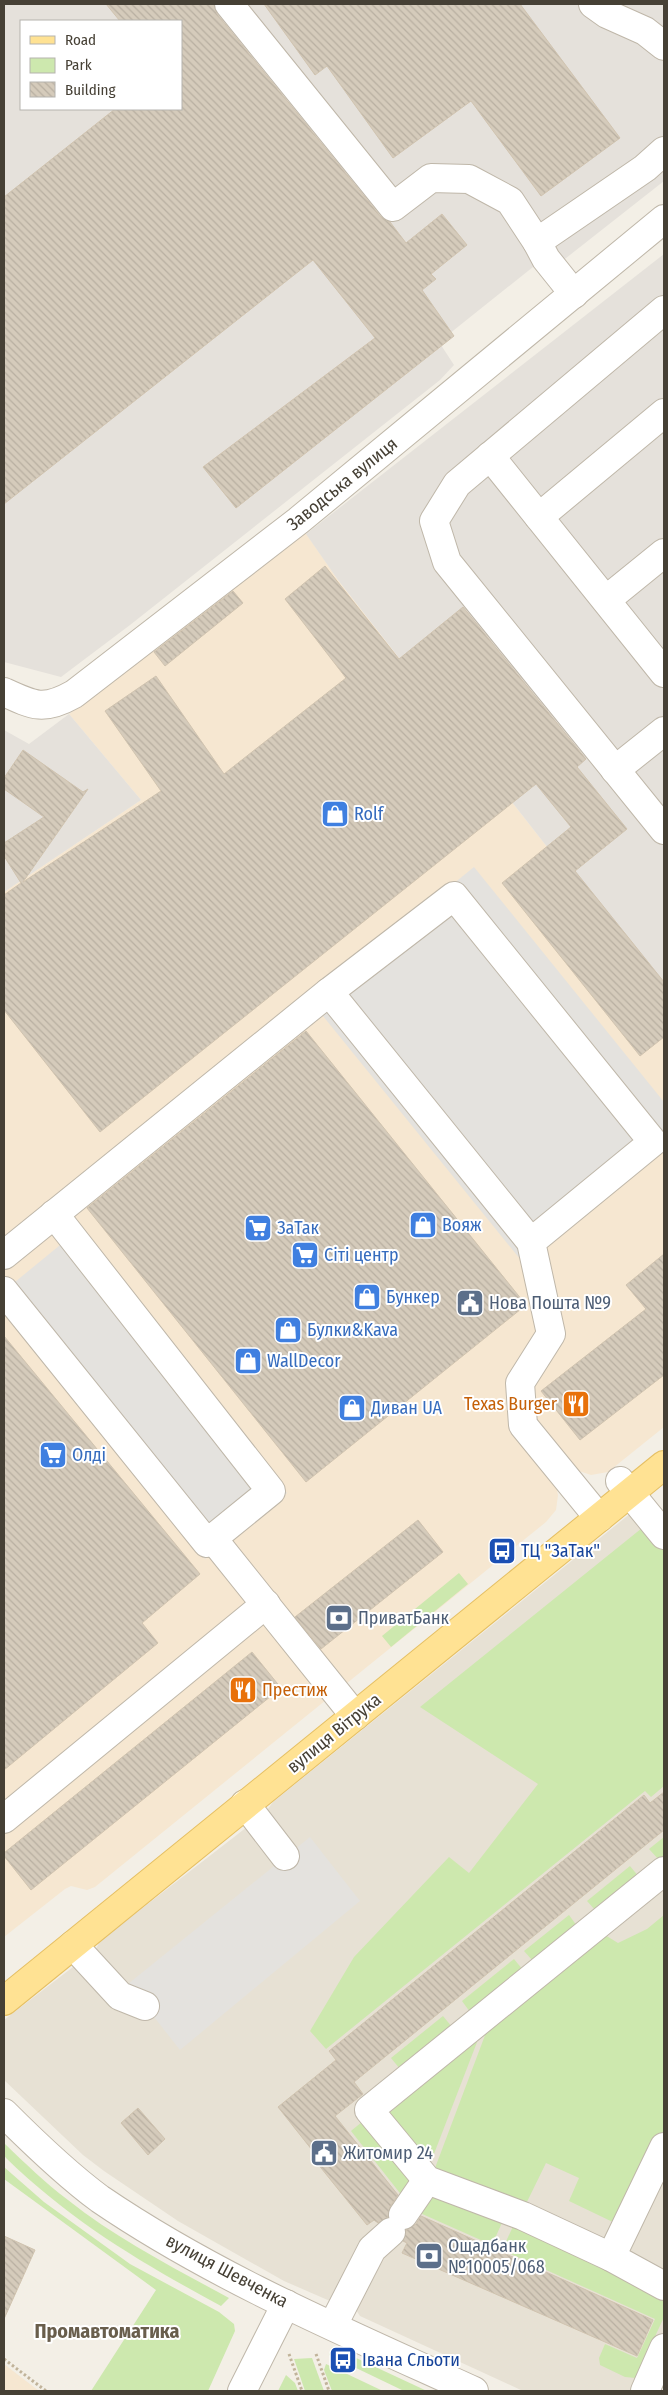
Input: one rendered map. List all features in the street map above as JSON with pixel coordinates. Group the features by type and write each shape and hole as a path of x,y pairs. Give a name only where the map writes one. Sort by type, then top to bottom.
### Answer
{"main road":[{"name":"вулиця Вітрука","path":"4,1979 350,1710 625,1487 664,1446"},
{"name":"вулиця Вітрука","path":"625,1487 664,1465"},
{"name":"вулиця Вітрука","path":"4,2000 245,1804 350,1710"}],"street":[{"path":"229,4 393,207 431,178 470,179 510,201 546,259 574,294"},
{"path":"593,4 607,14 645,31 664,46"},
{"path":"537,242 645,168 664,151"},
{"name":"Заводська вулиця","path":"4,692 41,706 52,705 74,694 298,521 664,219"},
{"path":"664,310 457,484 434,520 447,562 664,830"},
{"path":"539,517 664,413"},
{"path":"490,456 664,673"},
{"path":"606,600 664,553"},
{"path":"615,770 664,731"},
{"path":"4,1255 328,992 454,896 652,1142 531,1242"},
{"path":"328,992 531,1242 551,1334 520,1383 523,1426 594,1512"},
{"path":"4,1291 207,1543 271,1491 54,1214"},
{"path":"625,1487 664,1535"},
{"path":"213,1539 350,1710"},
{"path":"4,1819 266,1604"},
{"path":"245,1804 285,1856"},
{"path":"664,1871 369,2110 426,2180 522,2216 610,2257 664,2286"},
{"path":"73,1945 120,1996 145,2006"},
{"name":"вулиця Шевченка","path":"4,2113 38,2146 100,2198 192,2254 286,2304 474,2391"},
{"path":"610,2257 664,2147"},
{"path":"333,2325 372,2250 397,2224 426,2180"},
{"path":"242,2391 286,2304"},
{"path":"645,2391 664,2348"}],"path":[{"path":"289,2353 302,2391"},
{"path":"316,2354 329,2391"},
{"path":"4,2358 46,2391"}],"shaded area":[{"path":"4,4 664,4 664,181 561,262 548,255 439,342 454,365 440,380 130,625 61,677 4,662"},
{"path":"664,254 664,992 591,903 338,580 306,534"},
{"path":"303,529 338,580 591,903 664,992 664,1427 608,1472 591,1475 576,1470 556,1486 558,1495 556,1510 546,1522 95,1887 87,1890 71,1886 65,1889 4,1937 4,892 141,800 69,714"},
{"path":"69,714 141,800 4,892 4,730 29,744"},
{"path":"474,867 664,1102 664,1142 520,1259 310,1000"},
{"path":"76,1232 287,1493 205,1559 4,1310 4,1291"},
{"path":"631,1513 664,1545 664,2363 652,2391 523,2391 360,2316 356,2310 334,2299 330,2301 284,2281 178,2221 104,2171 83,2155 4,2080 4,2020 73,1967 79,1967 152,2015 128,1984 95,1951 100,1941 265,1813 273,1802"},
{"path":"310,1837 360,1901 180,2050 128,1984"},
{"path":"4,2364 39,2391 4,2391"}],"green space":[{"path":"647,1524 664,1545 664,1786 651,1797 645,1791 326,2049 310,2031 354,1957 449,1857 469,1873 538,1784 420,1707"},
{"path":"459,1573 468,1584 391,1647 382,1636"},
{"path":"664,1837 664,1856 659,1860 649,1849"},
{"path":"630,1866 639,1877 596,1911 587,1901"},
{"path":"569,1915 577,1926 533,1961 524,1951"},
{"path":"664,1915 664,2133 619,2225 569,2201 579,2178 546,2163 523,2210 432,2176 487,2030 605,1935 618,1943 647,1929"},
{"path":"514,1959 523,1970 470,2012 462,2001"},
{"path":"443,2016 452,2027 400,2069 391,2058"},
{"path":"479,2037 427,2172 383,2118"},
{"path":"368,2117 420,2182 403,2197 351,2131"},
{"path":"5,2144 51,2187 106,2228 229,2298 221,2306 135,2257 108,2239 56,2202 6,2158 4,2155"},
{"path":"4,2167 44,2202 130,2264 219,2312 234,2324 235,2331 208,2391 91,2391 156,2290 4,2179"},
{"path":"430,2187 505,2216 492,2245 420,2213"},
{"path":"516,2220 664,2292 664,2317 636,2378 625,2377 600,2365 599,2358 605,2344 637,2358 655,2319 502,2250"},
{"path":"332,2347 427,2391 404,2391 329,2355"},
{"path":"312,2358 324,2391 305,2391 294,2359"},
{"path":"326,2364 383,2391 332,2391 324,2370"},
{"path":"286,2375 295,2383 298,2391 278,2391"}],"building":[{"path":"106,4 214,4 217,14 381,217 390,222 406,243 442,214 467,245 431,274 436,279 422,290 454,336 236,508 203,467 375,338 313,260 4,504 4,197 114,110 182,110 182,20 119,20"},
{"path":"264,4 520,4 620,138 541,196 471,101 393,158 327,66 315,75"},
{"path":"325,566 399,659 463,607 586,759 577,767 627,829 575,871 664,982 664,1037 640,1056 502,883 571,827 536,784 100,1132 4,1010 4,895 21,883 4,856 4,843 44,817 4,789 4,778 23,750 83,792 88,789 23,882 161,791 105,711 156,676 224,774 346,678 285,599"},
{"path":"233,591 243,603 165,666 154,652"},
{"name":"Сіті центр","path":"306,1031 526,1305 306,1482 87,1208"},
{"path":"664,1254 664,1375 580,1440 541,1391 646,1309 626,1285"},
{"name":"Олді","path":"4,1336 200,1574 142,1623 158,1643 4,1770"},
{"path":"418,1520 443,1552 321,1649 295,1617"},
{"path":"252,1652 281,1688 31,1890 4,1856 4,1853"},
{"path":"664,1792 664,1830 354,2082 363,2094 335,2116 398,2195 390,2207 388,2217 378,2223 374,2220 367,2225 313,2158 316,2155 278,2107 336,2060 329,2051 644,1795 650,1803"},
{"path":"138,2108 165,2139 148,2155 121,2123"},
{"path":"421,2216 653,2320 637,2356 402,2253 407,2243 403,2241 406,2230 416,2224"},
{"path":"4,2236 35,2250 4,2319"}],"place":[{"name":"Rolf","path":"335,814"},
{"name":"Вояж","path":"423,1225"},
{"name":"ЗаТак","path":"258,1228"},
{"name":"Сіті центр","path":"305,1255"},
{"name":"Бункер","path":"367,1297"},
{"name":"Нова Пошта №9","path":"470,1303"},
{"name":"Булки&Kava","path":"288,1330"},
{"name":"WallDecor","path":"248,1361"},
{"name":"Texas Burger","path":"576,1404"},
{"name":"Диван UA","path":"352,1408"},
{"name":"Олді","path":"53,1455"},
{"name":"ТЦ \"ЗаТак\"","path":"502,1551"},
{"name":"ПриватБанк","path":"339,1618"},
{"name":"Престиж","path":"243,1690"},
{"name":"Житомир 24","path":"324,2153"},
{"name":"Ощадбанк №10005/068","path":"429,2256"},
{"name":"Івана Сльоти","path":"343,2360"}],"district":[{"name":"Промавтоматика","path":"107,2331"}]}
